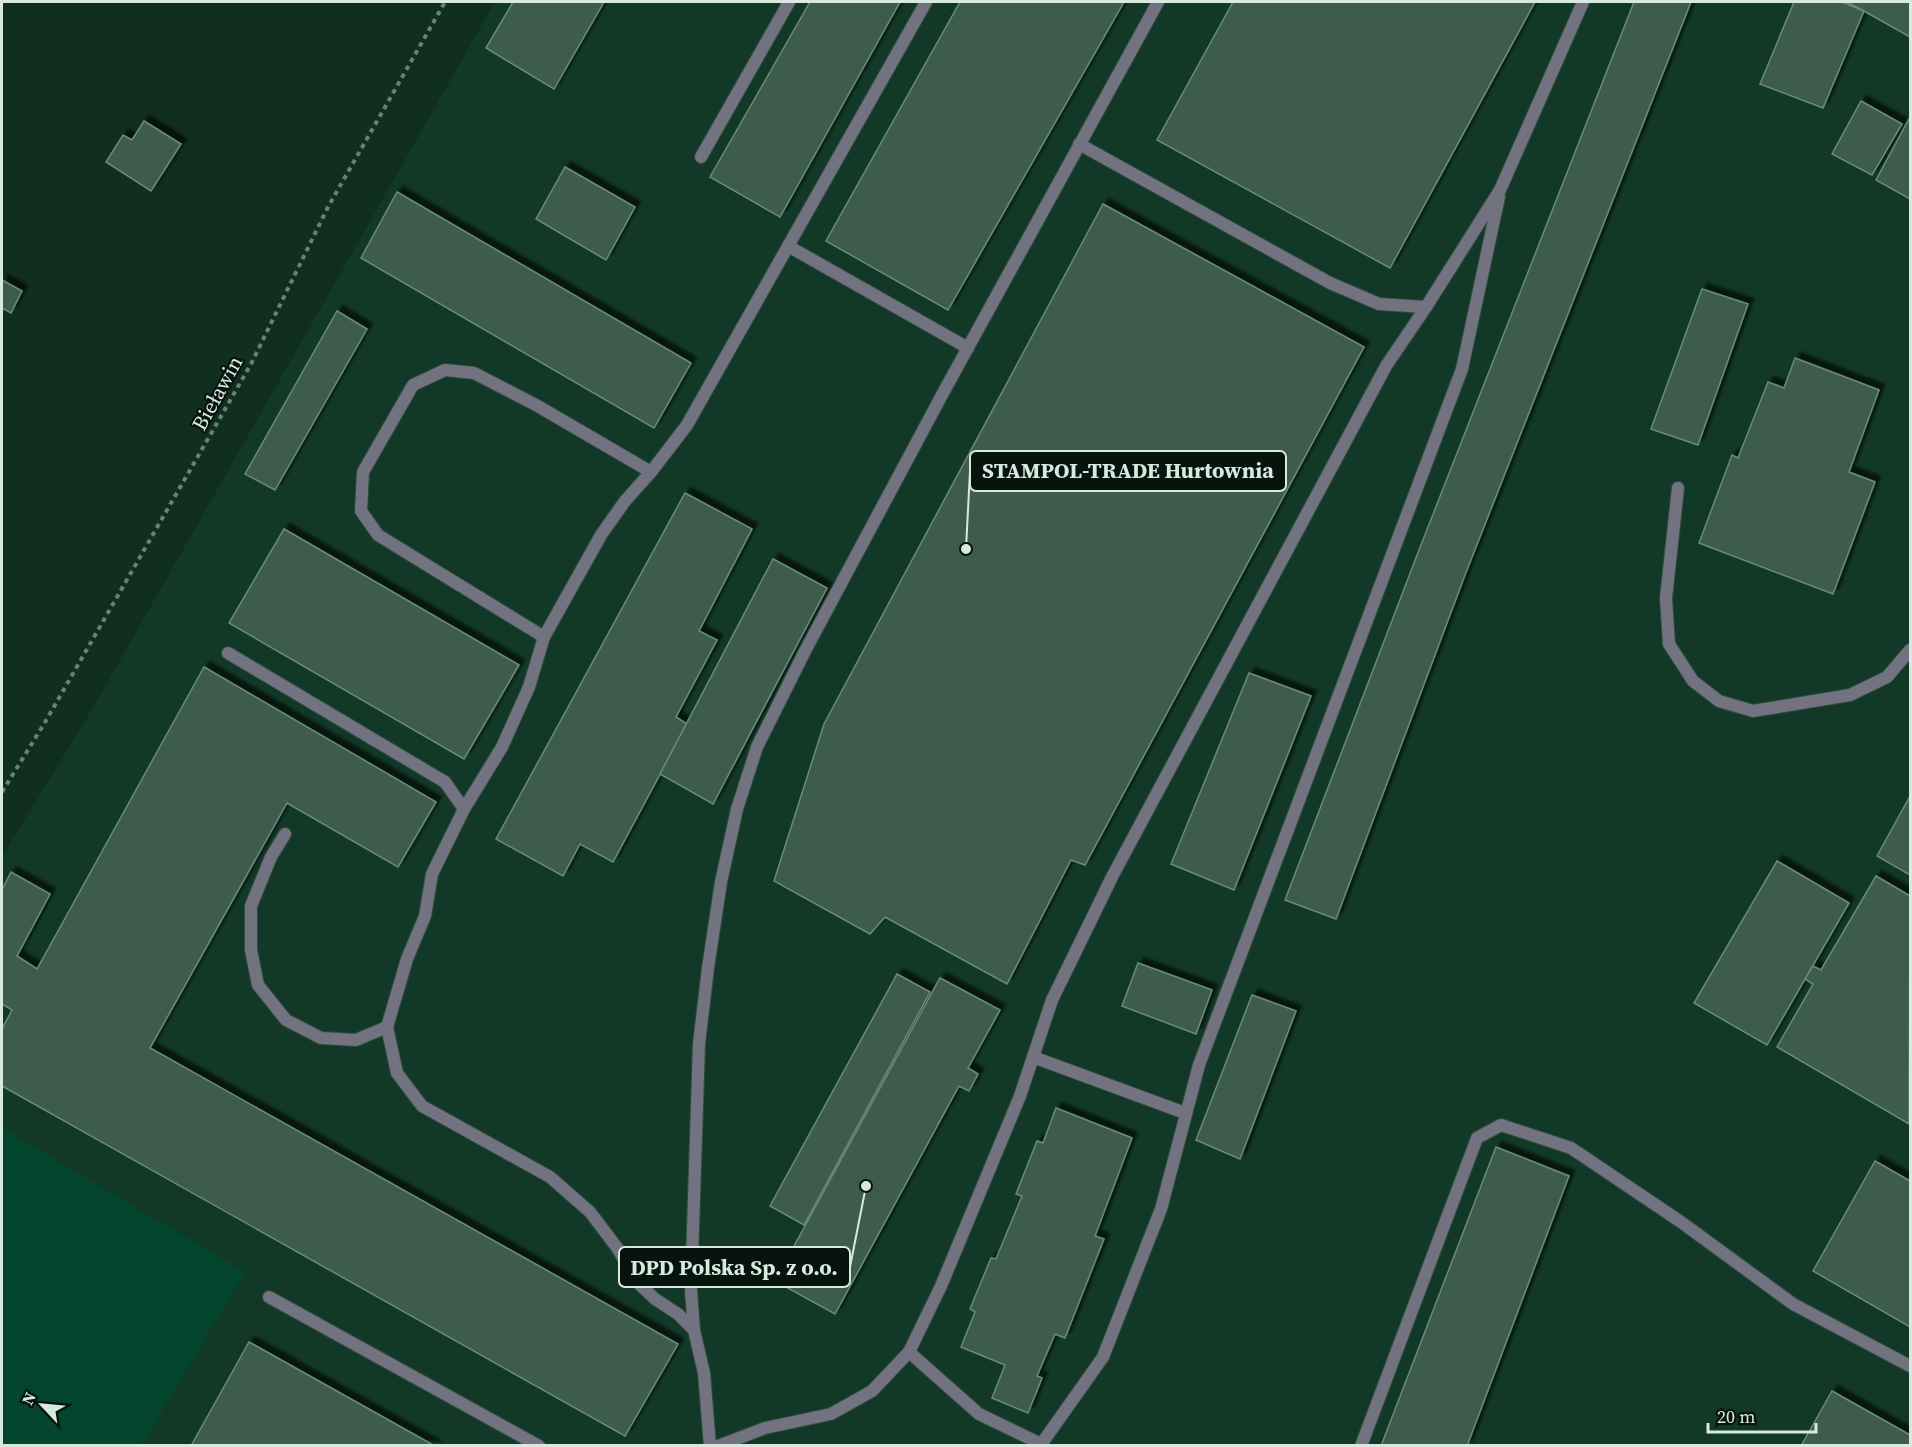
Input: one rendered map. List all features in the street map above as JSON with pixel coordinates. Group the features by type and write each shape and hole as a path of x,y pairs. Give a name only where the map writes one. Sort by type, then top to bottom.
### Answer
{"lane":[{"path":"701,157 789,2"},
{"path":"694,1330 678,1314 655,1299 637,1282 618,1249 590,1212 550,1177 422,1106 396,1073 387,1027 407,959 424,916 432,874 464,809 502,747 529,687 544,637 601,535 625,501 651,472 687,425 926,2"},
{"path":"710,1446 704,1372 694,1330 691,1291 699,1044 721,882 737,808 763,736 811,641 968,348 1158,2"},
{"path":"718,1446 765,1428 831,1414 872,1391 909,1352 941,1286 1020,1096 1052,1000 1113,875 1386,366 1500,190 1583,2"},
{"path":"1079,144 1330,283 1379,304 1426,307"},
{"path":"909,1352 979,1414 1041,1445 1103,1357 1161,1209 1185,1113 1203,1054 1462,369 1500,190"},
{"path":"788,246 968,348"},
{"path":"544,637 378,535 361,511 363,472 413,385 445,370 474,373 536,405 651,472"},
{"path":"1678,488 1666,598 1669,644 1693,681 1719,701 1753,711 1850,695 1887,677 1911,650"},
{"path":"228,652 445,782 464,809"},
{"path":"285,834 271,857 251,906 251,950 258,985 286,1020 321,1038 356,1040 387,1027"},
{"path":"1033,1057 1185,1113"},
{"path":"1361,1446 1477,1138 1501,1125 1571,1148 1681,1222 1793,1304 1911,1366"},
{"path":"269,1297 539,1446"}],"path":[{"name":"Bieławin","path":"2,792 50,714 251,364 328,207 445,2"}],"shaded area":[{"path":"495,2 1910,2 1910,1445 2,1445 2,857 94,706"},
{"path":"2,1128 245,1272 142,1445 2,1445"}],"building":[{"path":"513,2 604,2 554,89 486,48"},
{"path":"810,2 900,2 780,217 710,177"},
{"path":"960,2 1124,2 948,310 826,241"},
{"path":"1233,2 1535,2 1390,268 1157,140"},
{"path":"1634,2 1691,2 1465,575 1336,919 1285,900 1419,550"},
{"path":"1794,2 1842,2 1864,11 1823,108 1760,84"},
{"path":"1847,2 1910,2 1910,37 1864,11"},
{"path":"1861,101 1902,124 1872,175 1832,154"},
{"path":"1910,117 1910,199 1876,180"},
{"path":"144,121 181,144 151,191 106,162 123,135 132,140"},
{"path":"565,167 635,207 606,260 536,219"},
{"path":"397,192 691,363 654,428 361,258"},
{"path":"1103,204 1364,347 1085,865 1071,860 1007,984 885,917 870,934 774,881 824,724"},
{"path":"2,280 22,291 11,313 2,308"},
{"path":"1702,289 1748,304 1698,445 1651,429"},
{"path":"337,311 367,329 275,490 245,474"},
{"path":"1795,358 1879,390 1849,472 1875,482 1833,594 1699,543 1732,455 1738,458 1768,382 1784,388"},
{"path":"685,493 752,529 699,631 717,640 676,717 687,724 613,862 580,844 563,876 496,839"},
{"path":"284,529 519,665 464,759 229,623"},
{"path":"773,559 827,588 713,804 660,774"},
{"path":"204,667 436,802 398,867 287,803 150,1048 678,1344 625,1436 2,1086 2,1029 12,1010 2,1004 2,890 11,872 50,894 17,956 37,969"},
{"path":"1249,673 1311,696 1234,890 1171,864"},
{"path":"1910,799 1910,875 1877,856"},
{"path":"1777,861 1849,903 1767,1045 1694,1003"},
{"path":"1876,876 1910,896 1909,1124 1777,1047 1813,984 1805,979 1813,966 1821,970"},
{"path":"1138,963 1212,990 1196,1034 1122,1006"},
{"path":"897,974 930,992 804,1225 770,1206"},
{"path":"940,978 1000,1010 968,1068 978,1074 969,1091 959,1086 835,1314 775,1281"},
{"path":"1252,995 1296,1011 1240,1159 1196,1140"},
{"path":"1056,1108 1132,1138 1095,1236 1104,1239 1065,1338 1055,1334 1037,1376 1042,1378 1028,1413 992,1398 1005,1365 961,1347 975,1312 970,1309 991,1258 996,1259 1022,1196 1016,1194 1037,1141 1043,1143"},
{"path":"1496,1147 1569,1176 1467,1446 1381,1446"},
{"path":"1875,1161 1910,1181 1910,1327 1813,1271"},
{"path":"249,1342 435,1446 191,1446"},
{"path":"1832,1391 1910,1435 1910,1446 1801,1446"}],"place":[{"name":"STAMPOL-TRADE Hurtownia","path":"966,549"},
{"name":"DPD Polska Sp. z o.o.","path":"866,1186"}]}
